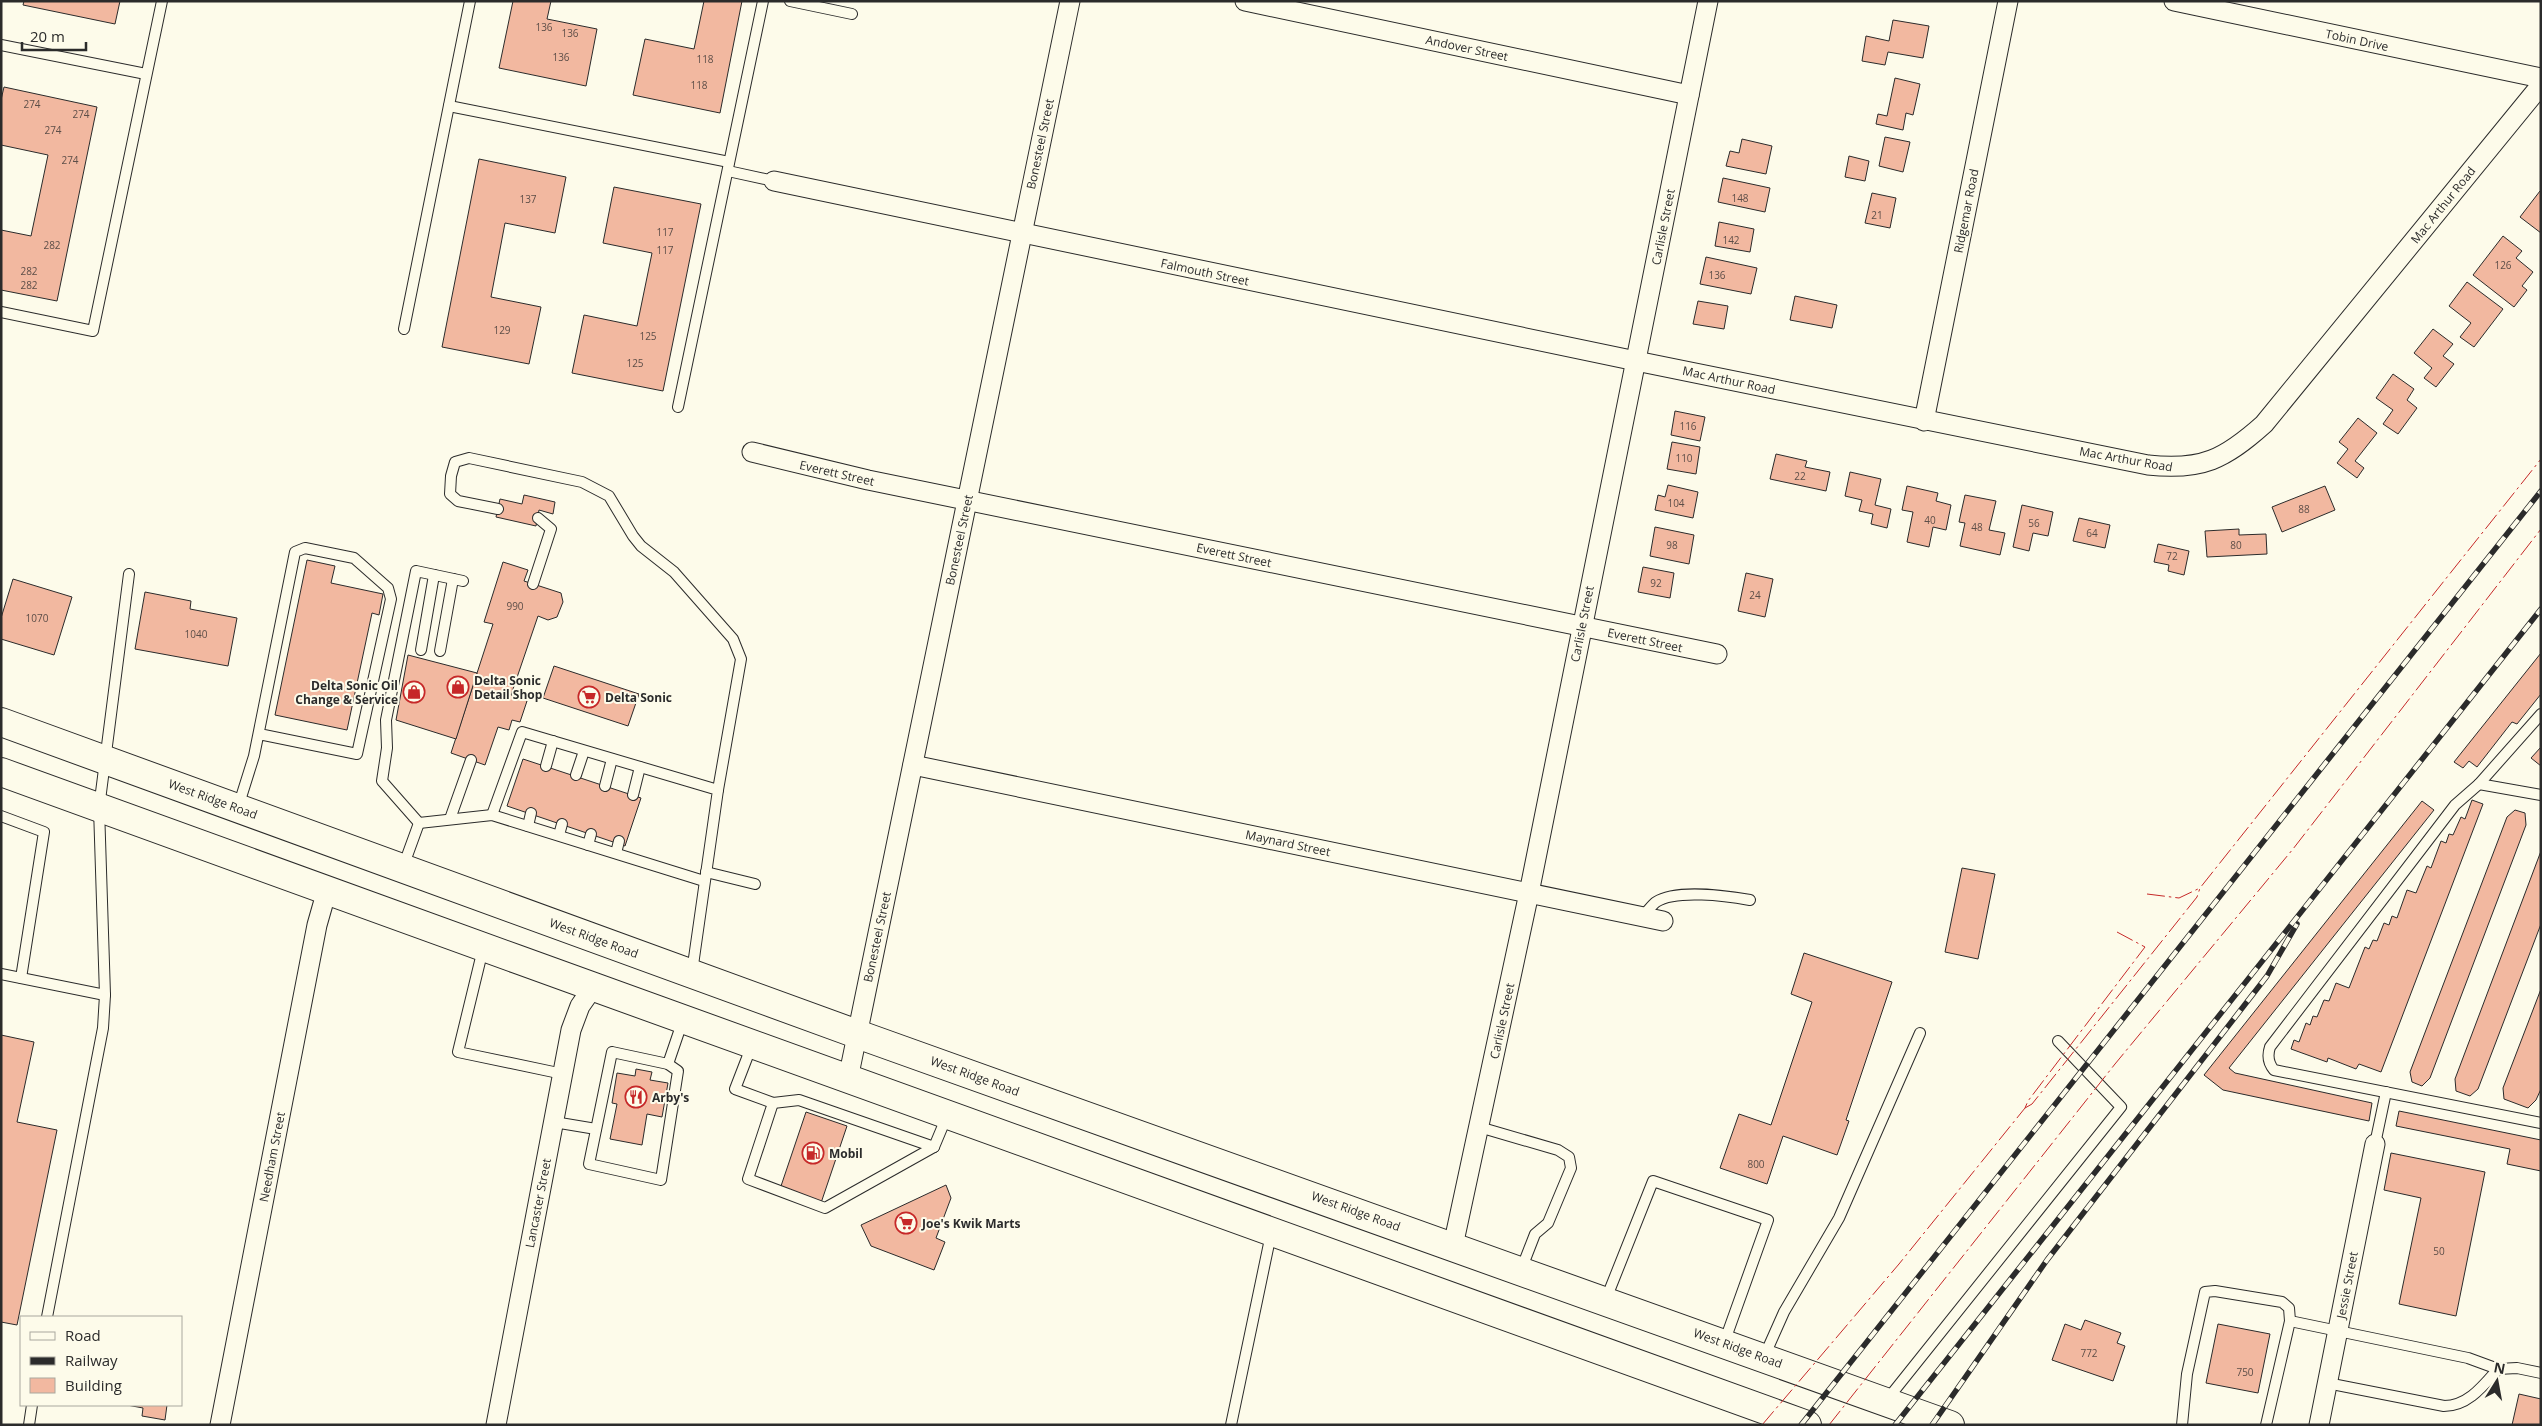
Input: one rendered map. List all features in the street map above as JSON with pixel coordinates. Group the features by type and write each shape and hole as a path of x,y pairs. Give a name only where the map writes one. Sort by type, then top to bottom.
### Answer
{"highway":[{"name":"West Ridge Road","path":"1,722 857,1034 1950,1425"},
{"path":"1,772 484,946 947,1116 1807,1425"}],"street":[{"name":"Bonesteel Street","path":"848,1079 1070,1"},
{"name":"Andover Street","path":"1245,1 1689,95"},
{"name":"Carlisle Street","path":"1453,1246 1529,893 1708,1"},
{"name":"Ridgemar Road","path":"1924,421 2008,1"},
{"name":"Tobin Drive","path":"2174,1 2541,78"},
{"name":"Mac Arthur Road","path":"1636,361 2148,465 2176,468 2199,465 2222,456 2242,444 2264,424 2541,85"},
{"name":"Falmouth Street","path":"774,181 1636,361"},
{"name":"Everett Street","path":"752,452 852,477 1716,654"},
{"name":"Maynard Street","path":"913,765 1663,921"},
{"name":"Needham Street","path":"220,1425 317,925 327,890"},
{"name":"Lancaster Street","path":"496,1425 575,1019 580,1006 594,986"},
{"name":"Jessie Street","path":"2319,1425 2375,1144"}],"lane":[{"path":"1,312 93,331 162,1"},
{"path":"404,329 470,1"},
{"path":"678,408 763,1"},
{"path":"790,1 852,14"},
{"path":"1,45 146,74"},
{"path":"449,106 729,167 774,181"},
{"path":"498,509 458,501 450,494 450,476 455,462 469,458 582,482 601,491 609,496 641,546 674,572 733,639 741,659 718,790 692,973"},
{"path":"533,584 551,530 538,518"},
{"path":"238,808 259,734 295,552 305,548 354,558 388,588 391,599 357,754 259,734"},
{"path":"418,822 382,781 387,748 386,720 416,571 458,580 440,651"},
{"path":"47,1316 100,1050 105,995 99,808 103,759 129,574"},
{"path":"421,650 434,575"},
{"path":"2541,714 2479,784 2455,805 2270,1047 2268,1055 2274,1070 2541,1123"},
{"path":"492,814 522,732 718,790"},
{"path":"546,766 553,741"},
{"path":"576,775 584,750"},
{"path":"605,786 612,759"},
{"path":"450,819 471,760"},
{"path":"633,795 640,767"},
{"path":"2479,784 2541,795"},
{"path":"528,826 531,813"},
{"path":"418,822 492,814 588,845 705,877 756,884"},
{"path":"1,816 44,832 21,978"},
{"path":"403,869 418,822"},
{"path":"559,835 562,824"},
{"path":"588,845 591,834"},
{"path":"616,853 619,841"},
{"path":"1642,916 1657,902 1676,897 1712,894 1750,900"},
{"path":"484,946 458,1052 563,1074"},
{"path":"1,974 105,995"},
{"path":"668,1064 684,1019"},
{"path":"1764,1357 1784,1312 1839,1218 1920,1033"},
{"path":"1886,1401 2121,1107 2058,1041"},
{"path":"752,1044 735,1089 773,1103 799,1100 934,1147"},
{"path":"612,1052 668,1064 678,1071 661,1180 589,1164 612,1052"},
{"path":"2375,1144 2386,1092"},
{"path":"773,1103 748,1179 825,1208 934,1147 947,1116"},
{"path":"554,1122 596,1130"},
{"path":"1479,1127 1558,1150 1569,1157 1571,1168 1548,1223 1535,1234 1521,1270"},
{"path":"1605,1300 1653,1181 1768,1220 1724,1343"},
{"path":"1231,1425 1271,1233"},
{"path":"2182,1425 2187,1374 2205,1292 2214,1290 2282,1302 2289,1308 2290,1322 2266,1425"},
{"path":"2290,1322 2468,1358 2498,1369 2517,1368 2541,1373"},
{"path":"2327,1383 2444,1406 2454,1406 2462,1404 2498,1369"},
{"path":"29,1425 32,1406"}],"building":[{"path":"24,1 120,1 115,24 23,5"},
{"path":"513,1 551,1 547,19 597,29 586,86 499,68"},
{"path":"704,1 742,1 720,113 633,95 645,39 694,49"},
{"path":"1893,20 1929,26 1923,58 1888,52 1885,65 1862,61 1866,36 1889,41"},
{"path":"1895,78 1920,84 1913,115 1906,113 1903,130 1876,124 1878,114 1887,116"},
{"path":"4,87 97,107 57,301 1,290 1,230 31,236 48,155 1,145 1,100"},
{"path":"1885,137 1910,142 1903,172 1879,166"},
{"path":"1742,139 1772,146 1766,174 1726,166 1730,151 1739,153"},
{"path":"1849,156 1869,161 1865,181 1845,177"},
{"path":"479,159 566,177 555,233 505,223 491,297 541,307 529,364 442,347"},
{"path":"1723,178 1770,188 1765,212 1718,202"},
{"path":"614,187 701,204 663,391 572,373 584,315 637,326 652,253 603,243"},
{"path":"2541,192 2541,233 2520,217"},
{"path":"1872,193 1896,198 1890,228 1865,223"},
{"path":"1719,222 1754,229 1750,252 1715,246"},
{"path":"2503,236 2522,251 2516,258 2533,272 2522,286 2527,290 2514,307 2473,275"},
{"path":"1706,257 1757,268 1751,294 1700,284"},
{"path":"2467,282 2503,309 2474,347 2460,337 2471,323 2449,306"},
{"path":"1795,296 1837,305 1832,328 1790,320"},
{"path":"1698,301 1728,306 1724,329 1693,324"},
{"path":"2433,329 2453,344 2443,356 2454,364 2436,387 2424,378 2432,368 2414,353"},
{"path":"2393,374 2414,389 2407,400 2417,408 2398,434 2383,424 2393,410 2376,398"},
{"path":"1675,411 1705,417 1700,441 1671,435"},
{"path":"2358,418 2377,433 2355,461 2364,468 2357,478 2337,463 2348,449 2339,442"},
{"path":"1672,442 1700,447 1696,474 1667,469"},
{"path":"1776,454 1807,461 1805,467 1830,472 1826,491 1770,479"},
{"path":"1850,472 1881,479 1875,505 1891,509 1887,528 1871,524 1873,514 1859,511 1862,500 1845,496"},
{"path":"1668,485 1698,492 1693,518 1655,510 1658,495 1665,497"},
{"path":"1907,486 1938,493 1936,501 1951,505 1946,530 1933,527 1929,547 1907,542 1913,512 1902,510"},
{"path":"2325,486 2335,510 2282,532 2272,507"},
{"path":"524,495 555,502 553,514 539,510 536,526 496,517 500,499 522,504"},
{"path":"1965,495 1996,501 1989,530 2005,533 2000,555 1960,546 1965,523 1959,522"},
{"path":"2022,505 2053,512 2048,536 2033,533 2029,551 2013,547"},
{"path":"2079,518 2110,525 2105,548 2073,541"},
{"path":"1655,527 1694,535 1689,564 1650,556"},
{"path":"2239,529 2239,535 2266,534 2267,554 2207,557 2205,531"},
{"path":"2158,544 2189,551 2184,575 2168,571 2169,565 2154,562"},
{"path":"307,560 335,566 331,583 383,594 379,615 372,613 347,730 275,715"},
{"path":"503,562 528,570 524,581 561,593 563,602 557,617 548,620 538,616 511,695 527,701 520,722 512,720 509,730 498,727 485,765 451,753 493,624 484,622"},
{"path":"1643,567 1674,573 1670,598 1638,592"},
{"path":"1746,573 1773,579 1765,617 1738,611"},
{"path":"13,579 72,597 54,655 1,639 1,618"},
{"path":"145,592 191,601 190,609 237,618 228,666 135,649"},
{"path":"2541,653 2541,694 2517,724 2512,722 2477,767 2469,761 2463,768 2454,762"},
{"path":"408,655 477,673 456,739 396,720"},
{"path":"554,666 639,694 628,726 543,698"},
{"path":"2541,747 2541,766 2531,758"},
{"path":"523,759 641,798 625,846 507,806"},
{"path":"2472,800 2483,804 2381,1072 2359,1064 2356,1069 2328,1058 2327,1062 2291,1049 2294,1040 2299,1042 2306,1023 2310,1025 2313,1016 2317,1017 2324,1000 2329,1001 2336,983 2349,988 2365,947 2369,949 2373,940 2377,941 2384,923 2389,925 2392,916 2397,918 2407,890 2416,893 2427,866 2431,868 2441,841 2446,843 2449,834 2453,835 2461,817 2465,819"},
{"path":"2422,801 2434,810 2229,1068 2235,1073 2372,1103 2369,1121 2223,1090 2204,1075"},
{"path":"2515,810 2525,813 2526,825 2430,1078 2422,1086 2412,1082 2410,1072 2507,817"},
{"path":"2541,851 2541,924 2478,1089 2470,1096 2456,1091 2455,1079"},
{"path":"1962,868 1995,874 1978,959 1945,952"},
{"path":"1804,953 1892,982 1846,1120 1849,1121 1837,1155 1783,1136 1767,1184 1720,1168 1739,1114 1771,1125 1812,1002 1791,994"},
{"path":"2541,989 2541,1089 2536,1100 2528,1108 2504,1099 2503,1088"},
{"path":"1,1035 34,1042 17,1122 57,1130 17,1325 1,1322"},
{"path":"636,1069 652,1072 650,1080 668,1083 662,1117 647,1114 642,1145 610,1139 617,1104 612,1103 617,1073 635,1076"},
{"path":"2399,1111 2541,1140 2541,1171 2507,1164 2510,1149 2396,1126"},
{"path":"806,1112 847,1126 821,1203 780,1189"},
{"path":"2391,1153 2485,1172 2456,1316 2399,1304 2421,1198 2384,1190"},
{"path":"946,1185 951,1198 936,1238 945,1242 934,1270 871,1246 861,1225"},
{"path":"2085,1320 2121,1333 2117,1343 2125,1346 2113,1381 2052,1360 2065,1324 2081,1330"},
{"path":"2218,1324 2270,1334 2258,1393 2206,1383"},
{"path":"2519,1394 2541,1399 2541,1425 2512,1425"},
{"path":"132,1406 167,1406 165,1420 142,1416 143,1408"}],"railway":[{"path":"1801,1425 2541,491"},
{"path":"1895,1425 2541,609"},
{"path":"1932,1425 2047,1260 2267,976 2297,924"}],"power":[{"path":"2025,1108 2032,1104 2197,897 2200,888 2541,459"},
{"path":"1829,1425 2115,1064 2293,849 2541,529"},
{"path":"2147,894 2179,898 2200,888"},
{"path":"1762,1425 1899,1264 2025,1108 2028,1101 2145,947 2117,932"}],"place":[{"name":"Delta Sonic Detail Shop","path":"458,687"},
{"name":"Delta Sonic Oil Change & Service","path":"414,692"},
{"name":"Delta Sonic","path":"589,697"},
{"name":"Arby's","path":"636,1097"},
{"name":"Mobil","path":"813,1153"},
{"name":"Joe's Kwik Marts","path":"906,1223"}]}
